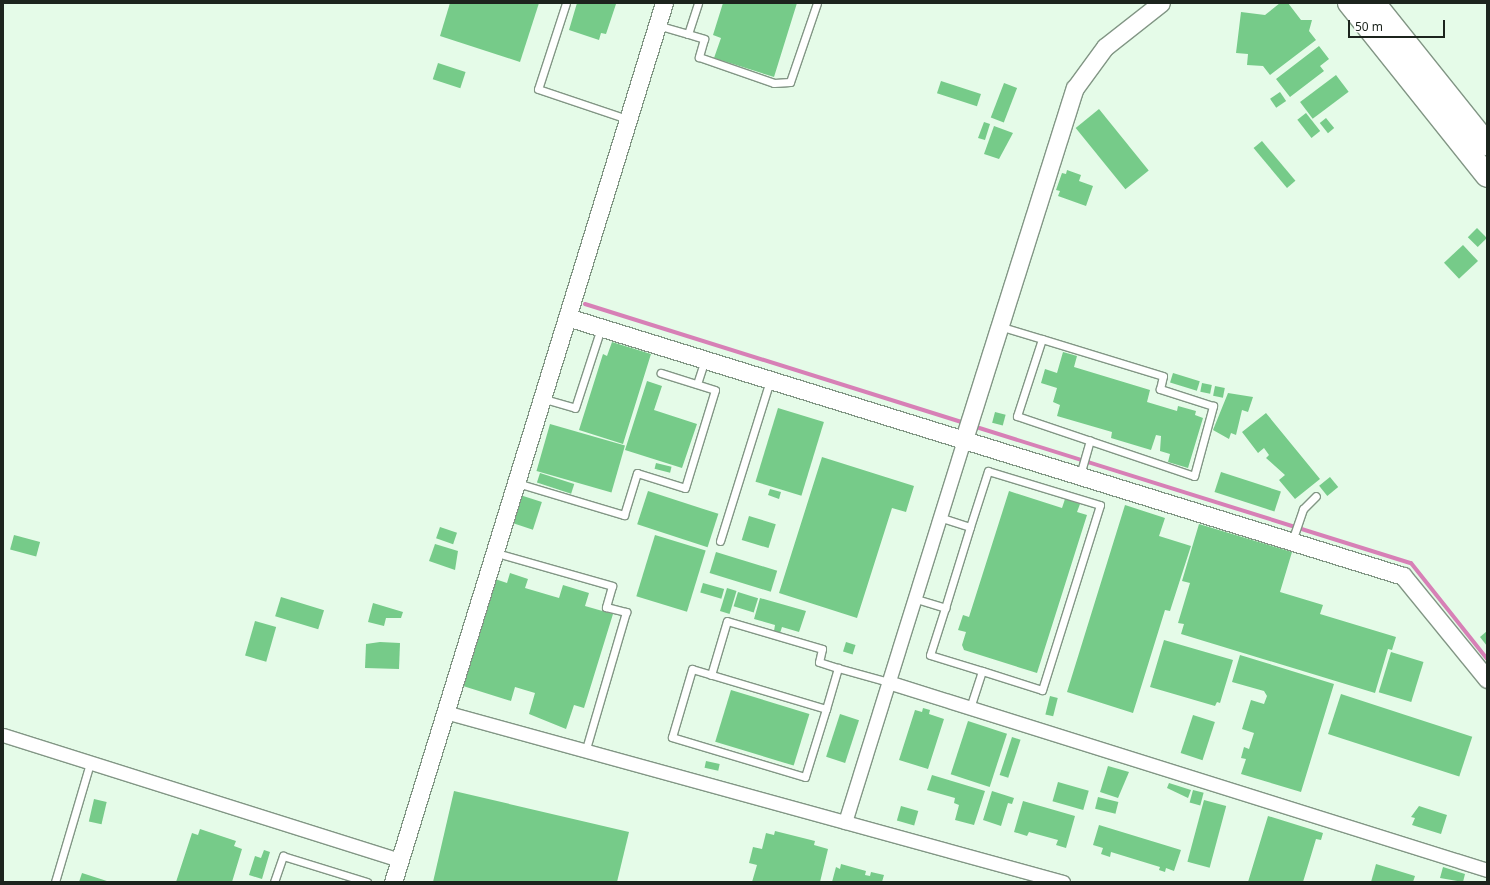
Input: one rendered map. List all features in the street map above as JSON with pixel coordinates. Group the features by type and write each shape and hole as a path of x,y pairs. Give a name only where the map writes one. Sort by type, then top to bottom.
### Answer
{"highway":[{"path":"1349,3 1487,176"},
{"path":"1374,3 1487,144"}],"street":[{"path":"393,882 514,482 567,317 664,3"},
{"path":"845,822 912,598 967,430 1075,88 1105,47 1160,3"},
{"path":"567,317 770,380 967,430 1081,471 1293,537 1403,576 1487,679"},
{"path":"888,682 1487,870"},
{"path":"445,712 586,749 1063,882"},
{"path":"3,735 399,860"}],"lane":[{"path":"566,3 538,89 627,119"},
{"path":"688,34 698,3"},
{"path":"657,25 704,39 699,57 774,83 790,82 817,3"},
{"path":"999,326 1042,339 1163,376 1160,389 1213,406 1194,476 1017,416 1042,339"},
{"path":"541,398 575,408 601,328"},
{"path":"697,384 705,360"},
{"path":"514,482 624,515 637,473 685,488 715,390 661,373"},
{"path":"720,541 770,380"},
{"path":"1081,471 1090,440"},
{"path":"988,471 1100,505 1042,690 930,655 945,608 988,471"},
{"path":"1293,537 1303,509 1316,496"},
{"path":"939,517 970,527"},
{"path":"493,552 612,586 606,606 626,612 586,749"},
{"path":"912,598 945,608"},
{"path":"711,675 727,621 822,649 819,662 888,682"},
{"path":"826,709 692,670 672,737 805,777 826,709 838,668"},
{"path":"970,708 982,671"},
{"path":"55,882 90,763"},
{"path":"274,882 283,856 367,882"}],"building":[{"path":"450,3 539,3 520,62 440,36"},
{"path":"577,3 616,4 606,34 601,33 599,40 569,30"},
{"path":"723,3 797,3 774,77 714,58 721,38 713,35"},
{"path":"1280,3 1288,3 1301,20 1312,20 1309,31 1316,40 1270,75 1263,66 1247,65 1248,54 1236,53 1241,12 1265,15"},
{"path":"1319,46 1329,59 1320,66 1324,71 1290,97 1276,79"},
{"path":"438,63 466,72 460,88 433,79"},
{"path":"1336,75 1349,92 1313,119 1300,102"},
{"path":"941,81 981,94 977,106 937,93"},
{"path":"1004,83 1017,88 1004,123 991,118"},
{"path":"1280,92 1286,101 1276,108 1270,99"},
{"path":"1099,109 1149,170 1125,189 1076,128"},
{"path":"1306,113 1320,131 1311,138 1297,120"},
{"path":"1326,118 1334,128 1328,133 1320,123"},
{"path":"984,122 990,124 985,140 978,138"},
{"path":"994,126 1013,133 999,159 984,154"},
{"path":"1262,141 1295,181 1287,188 1254,148"},
{"path":"1067,170 1081,175 1079,181 1093,186 1086,206 1058,196 1060,191 1056,190 1062,173 1066,174"},
{"path":"1477,228 1487,238 1478,247 1468,237"},
{"path":"1463,245 1478,261 1459,279 1444,263"},
{"path":"612,342 651,354 623,444 579,430 603,354 607,356"},
{"path":"1063,352 1077,356 1074,367 1150,390 1147,402 1177,411 1178,406 1196,411 1195,415 1203,418 1188,468 1168,462 1170,454 1160,451 1161,436 1156,435 1151,450 1111,438 1112,432 1057,416 1060,405 1053,402 1057,388 1041,383 1045,369 1057,373"},
{"path":"1173,373 1200,381 1197,391 1170,383"},
{"path":"647,381 662,386 654,410 697,424 682,468 625,450"},
{"path":"1202,383 1212,385 1210,394 1200,392"},
{"path":"1215,386 1225,388 1223,398 1213,396"},
{"path":"1228,393 1253,397 1248,412 1242,410 1236,435 1231,433 1229,439 1213,430"},
{"path":"778,408 824,422 801,496 755,482"},
{"path":"995,412 1006,415 1003,425 992,423"},
{"path":"1266,413 1320,479 1295,499 1279,480 1285,475 1266,458 1269,455 1264,448 1258,453 1242,432"},
{"path":"550,424 625,445 611,493 536,471"},
{"path":"822,457 914,486 906,512 892,508 857,618 779,593"},
{"path":"656,463 672,467 670,473 655,469"},
{"path":"1221,472 1281,491 1274,511 1215,492"},
{"path":"540,473 574,484 571,494 537,483"},
{"path":"1330,477 1338,487 1327,496 1319,486"},
{"path":"770,489 781,492 779,499 768,495"},
{"path":"648,491 718,514 708,547 637,524"},
{"path":"1009,491 1062,508 1065,499 1080,504 1077,512 1087,515 1037,673 964,650 962,645 966,632 958,630 963,615 969,617"},
{"path":"520,495 542,502 533,530 511,523"},
{"path":"1125,505 1165,518 1159,536 1191,546 1170,611 1165,610 1133,713 1067,692"},
{"path":"749,516 776,524 768,548 742,540"},
{"path":"1199,524 1292,552 1280,592 1323,605 1320,614 1396,637 1392,650 1388,649 1375,693 1181,634 1184,624 1178,623 1190,583 1182,581"},
{"path":"440,527 457,533 453,544 436,538"},
{"path":"14,535 40,542 36,556 10,549"},
{"path":"655,535 706,550 687,612 636,596"},
{"path":"435,544 458,551 455,570 429,561"},
{"path":"716,552 777,571 771,592 710,573"},
{"path":"510,573 528,579 525,588 559,598 563,585 589,593 585,606 613,614 584,708 574,705 566,729 529,714 535,693 515,687 511,701 463,686 495,579 507,583"},
{"path":"703,583 724,589 721,599 700,593"},
{"path":"727,588 737,591 730,614 720,611"},
{"path":"738,592 758,598 754,612 734,606"},
{"path":"281,597 324,610 318,629 275,616"},
{"path":"760,598 806,611 799,632 782,627 780,633 774,631 775,625 754,619"},
{"path":"373,603 403,612 401,618 386,618 384,626 368,622"},
{"path":"255,621 276,627 266,662 245,656"},
{"path":"1487,631 1487,646 1480,637"},
{"path":"1164,640 1233,660 1220,703 1217,702 1215,706 1150,687"},
{"path":"380,642 400,643 399,669 365,668 366,644"},
{"path":"846,642 856,645 853,654 843,652"},
{"path":"1391,652 1424,662 1411,702 1379,692"},
{"path":"1240,655 1334,684 1301,792 1241,774 1246,759 1241,758 1244,747 1249,749 1254,733 1242,729 1251,700 1264,704 1267,696 1264,691 1232,682"},
{"path":"731,690 809,714 794,766 715,742"},
{"path":"1341,694 1472,737 1459,777 1328,734"},
{"path":"1050,696 1058,698 1053,716 1045,714"},
{"path":"923,708 930,710 929,714 944,719 928,769 899,760 915,710 922,712"},
{"path":"840,714 859,720 845,763 826,757"},
{"path":"1193,715 1215,722 1203,760 1181,753"},
{"path":"968,721 1007,734 990,787 951,774"},
{"path":"1012,737 1021,740 1008,778 1000,775"},
{"path":"706,761 720,764 718,771 705,768"},
{"path":"1108,766 1129,772 1118,798 1100,792"},
{"path":"932,775 985,791 974,825 955,820 959,805 954,803 955,798 927,790"},
{"path":"1058,782 1089,791 1083,810 1052,801"},
{"path":"1169,783 1191,790 1188,798 1167,788"},
{"path":"1193,790 1204,793 1200,805 1190,803"},
{"path":"454,791 629,832 617,882 433,882"},
{"path":"992,791 1014,798 1012,804 1008,803 1001,826 983,820"},
{"path":"1098,797 1118,802 1115,814 1095,809"},
{"path":"94,799 107,802 101,824 89,821"},
{"path":"1204,800 1226,806 1210,868 1187,862"},
{"path":"1023,801 1075,816 1066,848 1056,845 1058,840 1029,832 1027,836 1014,832"},
{"path":"901,806 918,811 914,825 897,820"},
{"path":"1419,806 1447,815 1441,834 1412,825 1415,818 1411,817"},
{"path":"1268,816 1323,833 1321,840 1316,839 1303,882 1248,882"},
{"path":"1099,825 1181,850 1174,871 1166,868 1165,872 1159,870 1160,867 1111,852 1110,857 1101,854 1103,848 1093,845"},
{"path":"200,829 236,841 234,846 242,849 232,882 176,882 192,833 198,835"},
{"path":"775,831 815,841 814,845 828,849 820,882 752,882 757,865 749,863 753,847 762,849 766,833 774,835"},
{"path":"264,850 270,852 262,879 249,875 255,856 261,858"},
{"path":"841,864 866,871 865,875 870,876 871,872 884,875 882,882 832,882 836,867 840,869"},
{"path":"1376,864 1415,876 1413,882 1371,882"},
{"path":"1443,867 1465,874 1463,882 1440,878"},
{"path":"82,873 110,882 79,882"}],"waterway":[{"path":"585,304 964,423"},
{"path":"973,426 1411,563 1487,659"}]}
